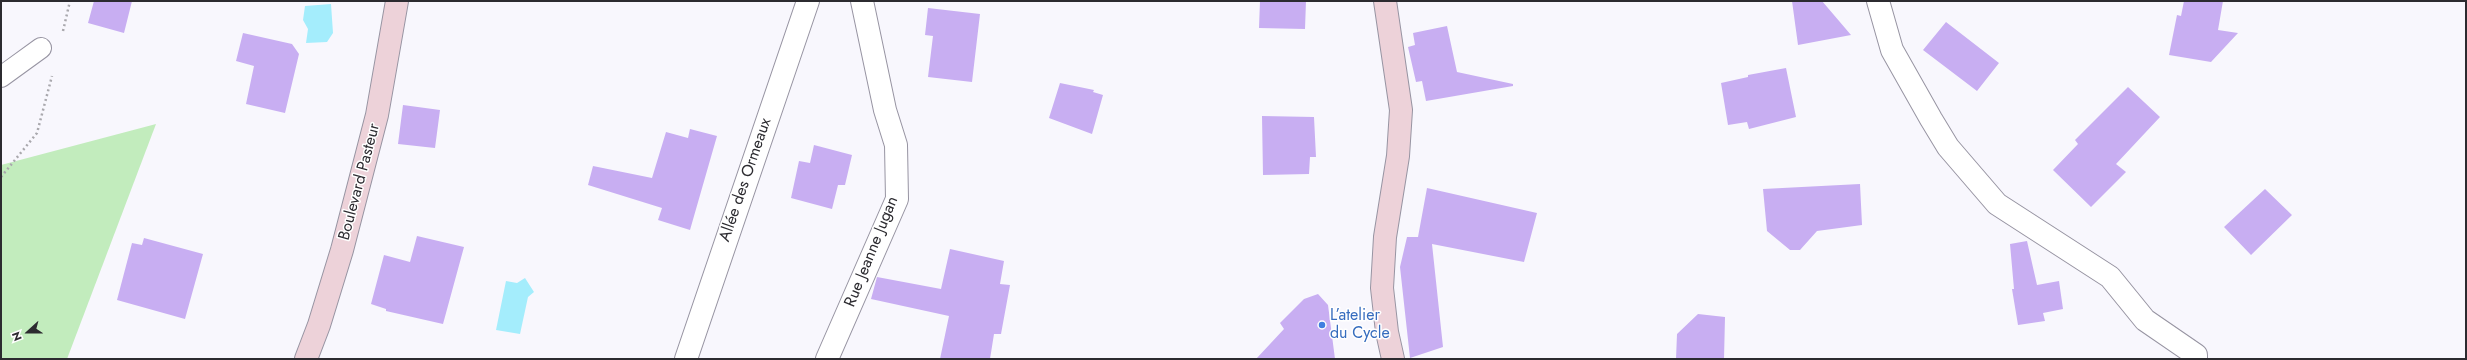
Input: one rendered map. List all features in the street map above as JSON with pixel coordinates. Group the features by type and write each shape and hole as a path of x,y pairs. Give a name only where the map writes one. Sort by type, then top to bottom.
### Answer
{"main road":[{"name":"Boulevard Pasteur","path":"306,359 342,250 377,115 397,1"},
{"path":"1385,1 1401,110 1398,156 1385,238 1382,288 1387,332 1393,359"}],"street":[{"name":"Allée des Ormeaux","path":"686,359 808,1"},
{"name":"Rue Jeanne Jugan","path":"826,359 897,199 896,145 885,110 862,1"},
{"path":"1878,1 1892,50 1931,119 1948,147 1997,204 2110,277 2145,320 2196,355 2196,359"}],"lane":[{"path":"1,77 41,48"}],"path":[{"path":"62,34 70,1"},
{"path":"1,177 37,133 53,72"}],"green space":[{"path":"156,124 67,359 1,359 1,165"}],"water":[{"path":"331,4 333,33 327,42 306,43 308,29 303,20 305,6"},
{"path":"525,278 534,292 528,297 520,334 496,330 506,281 517,283"}],"building":[{"path":"94,1 132,1 124,33 88,23"},
{"path":"1260,1 1306,1 1305,29 1259,28"},
{"path":"1792,1 1822,1 1851,35 1798,45"},
{"path":"2184,1 2223,1 2218,30 2238,33 2211,62 2169,55 2177,15 2181,16"},
{"path":"928,8 980,14 972,82 928,77 933,36 925,35"},
{"path":"1946,22 1999,63 1977,91 1923,50"},
{"path":"1447,26 1457,72 1513,84 1513,86 1426,101 1422,81 1416,82 1408,47 1415,45 1413,33"},
{"path":"243,33 292,44 299,54 285,113 246,104 254,66 236,61"},
{"path":"1786,68 1796,117 1749,129 1747,122 1728,125 1721,83 1748,77 1748,75"},
{"path":"1060,83 1094,90 1093,92 1103,95 1092,134 1049,118"},
{"path":"2128,87 2160,117 2116,164 2126,172 2091,207 2053,170 2078,144 2075,140"},
{"path":"403,105 440,110 435,148 398,144"},
{"path":"1262,116 1314,117 1316,157 1310,157 1309,174 1263,175"},
{"path":"690,129 717,136 690,230 658,220 662,208 588,185 593,166 652,178 666,132 688,138"},
{"path":"814,145 852,155 845,185 838,185 832,209 791,198 799,161 810,163"},
{"path":"1860,184 1862,225 1817,231 1800,250 1790,250 1767,231 1763,189"},
{"path":"1427,188 1537,213 1524,262 1432,244 1443,347 1410,358 1400,267 1407,237 1418,237"},
{"path":"2265,189 2292,215 2251,255 2224,227"},
{"path":"417,236 464,247 443,324 386,311 386,309 371,304 384,255 410,262"},
{"path":"144,238 203,254 185,319 117,300 132,243 142,245"},
{"path":"2027,241 2037,285 2059,281 2063,309 2043,313 2045,321 2018,325 2012,289 2014,289 2010,244"},
{"path":"950,249 1004,261 1000,284 1010,285 1001,334 994,334 990,359 940,359 949,316 871,299 877,277 941,289"},
{"path":"1318,294 1328,305 1335,359 1256,359 1284,329 1280,323 1304,299"},
{"path":"1698,314 1725,317 1724,359 1676,359 1677,334"}],"place":[{"name":"L’atelier du Cycle","path":"1322,325"}]}
